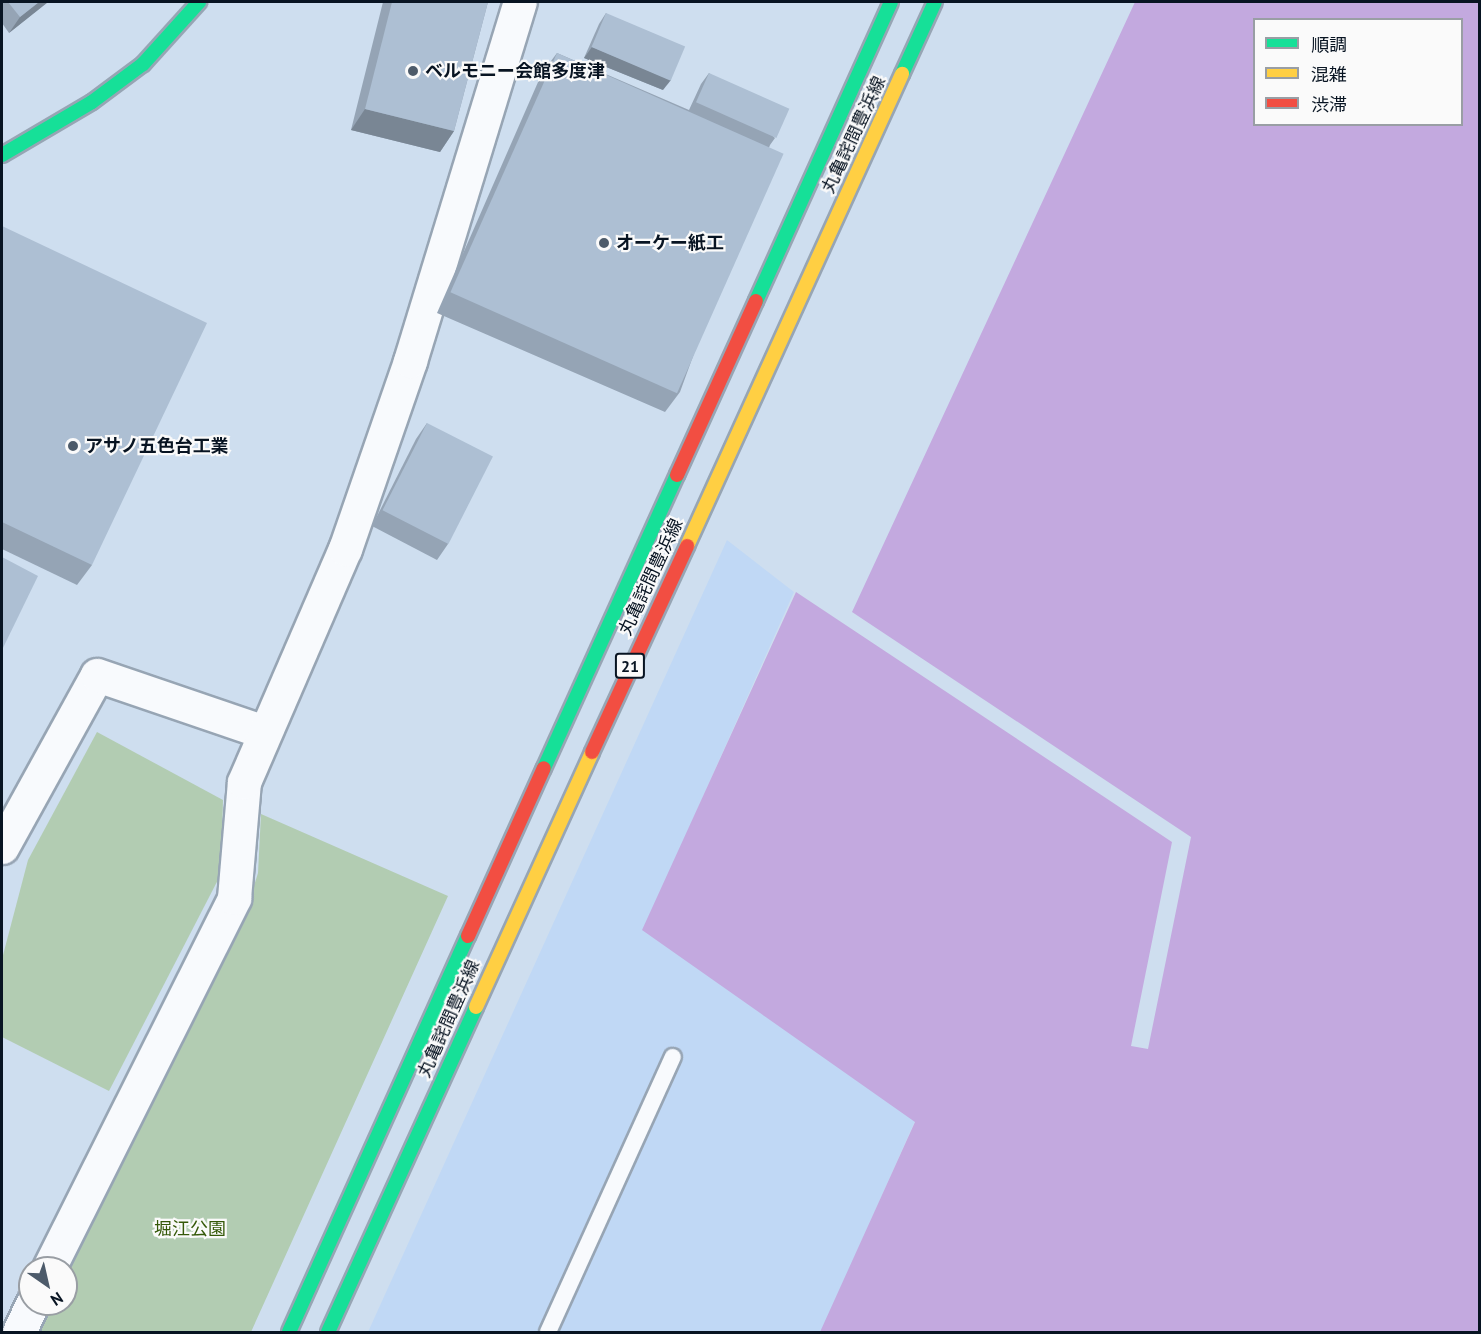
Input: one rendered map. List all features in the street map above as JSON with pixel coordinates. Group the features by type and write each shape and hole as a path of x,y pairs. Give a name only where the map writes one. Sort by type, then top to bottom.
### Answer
{"main road":[{"path":"2,155 92,102 143,64 199,2"},
{"name":"丸亀詫間豊浜線","path":"289,1332 891,2"},
{"name":"丸亀詫間豊浜線","path":"328,1332 935,2"}],"street":[{"path":"55,1256 234,898 244,782 345,549 410,361 520,2"},
{"path":"2,847 97,675 264,732"},
{"path":"19,1332 26,1316"}],"lane":[{"path":"548,1332 673,1057"}],"shaded area":[{"path":"1135,2 1479,2 1479,1332 820,1332 915,1122 642,930 796,592 1172,842 1131,1046 1148,1049 1191,837 852,612"},
{"path":"727,540 794,592 644,929 915,1121 821,1332 368,1332"}],"green space":[{"path":"97,732 223,800 221,874 109,1091 2,1037 2,959 28,860"},
{"name":"堀江公園","path":"261,814 448,896 251,1332 33,1332 40,1316 78,1316 78,1256 72,1256 247,908 258,873"}],"building":[{"path":"8,2 39,2 20,17"},
{"name":"ベルモニー会館多度津","path":"392,2 488,2 454,131 365,109"},
{"path":"606,13 685,47 671,81 592,47"},
{"name":"オーケー紙工","path":"557,53 784,154 677,393 450,292"},
{"path":"709,73 789,109 776,138 696,102"},
{"name":"アサノ五色台工業","path":"2,226 207,323 92,565 2,522"},
{"path":"427,423 493,457 448,544 383,510"},
{"path":"2,557 38,576 2,650"}],"traffic: fast":[{"path":"2,155 92,102 143,64 199,2"},
{"path":"756,301 891,2"},
{"path":"902,74 935,2"},
{"path":"544,768 677,475"},
{"path":"289,1332 468,936"},
{"path":"328,1332 476,1007"}],"traffic: slow":[{"path":"687,546 902,74"},
{"path":"476,1007 592,752"}],"traffic: jam":[{"path":"677,475 756,301"},
{"path":"592,752 687,546"},
{"path":"468,936 544,768"}],"place":[{"name":"ベルモニー会館多度津","path":"413,71"},
{"name":"オーケー紙工","path":"604,243"},
{"name":"アサノ五色台工業","path":"73,446"}]}
